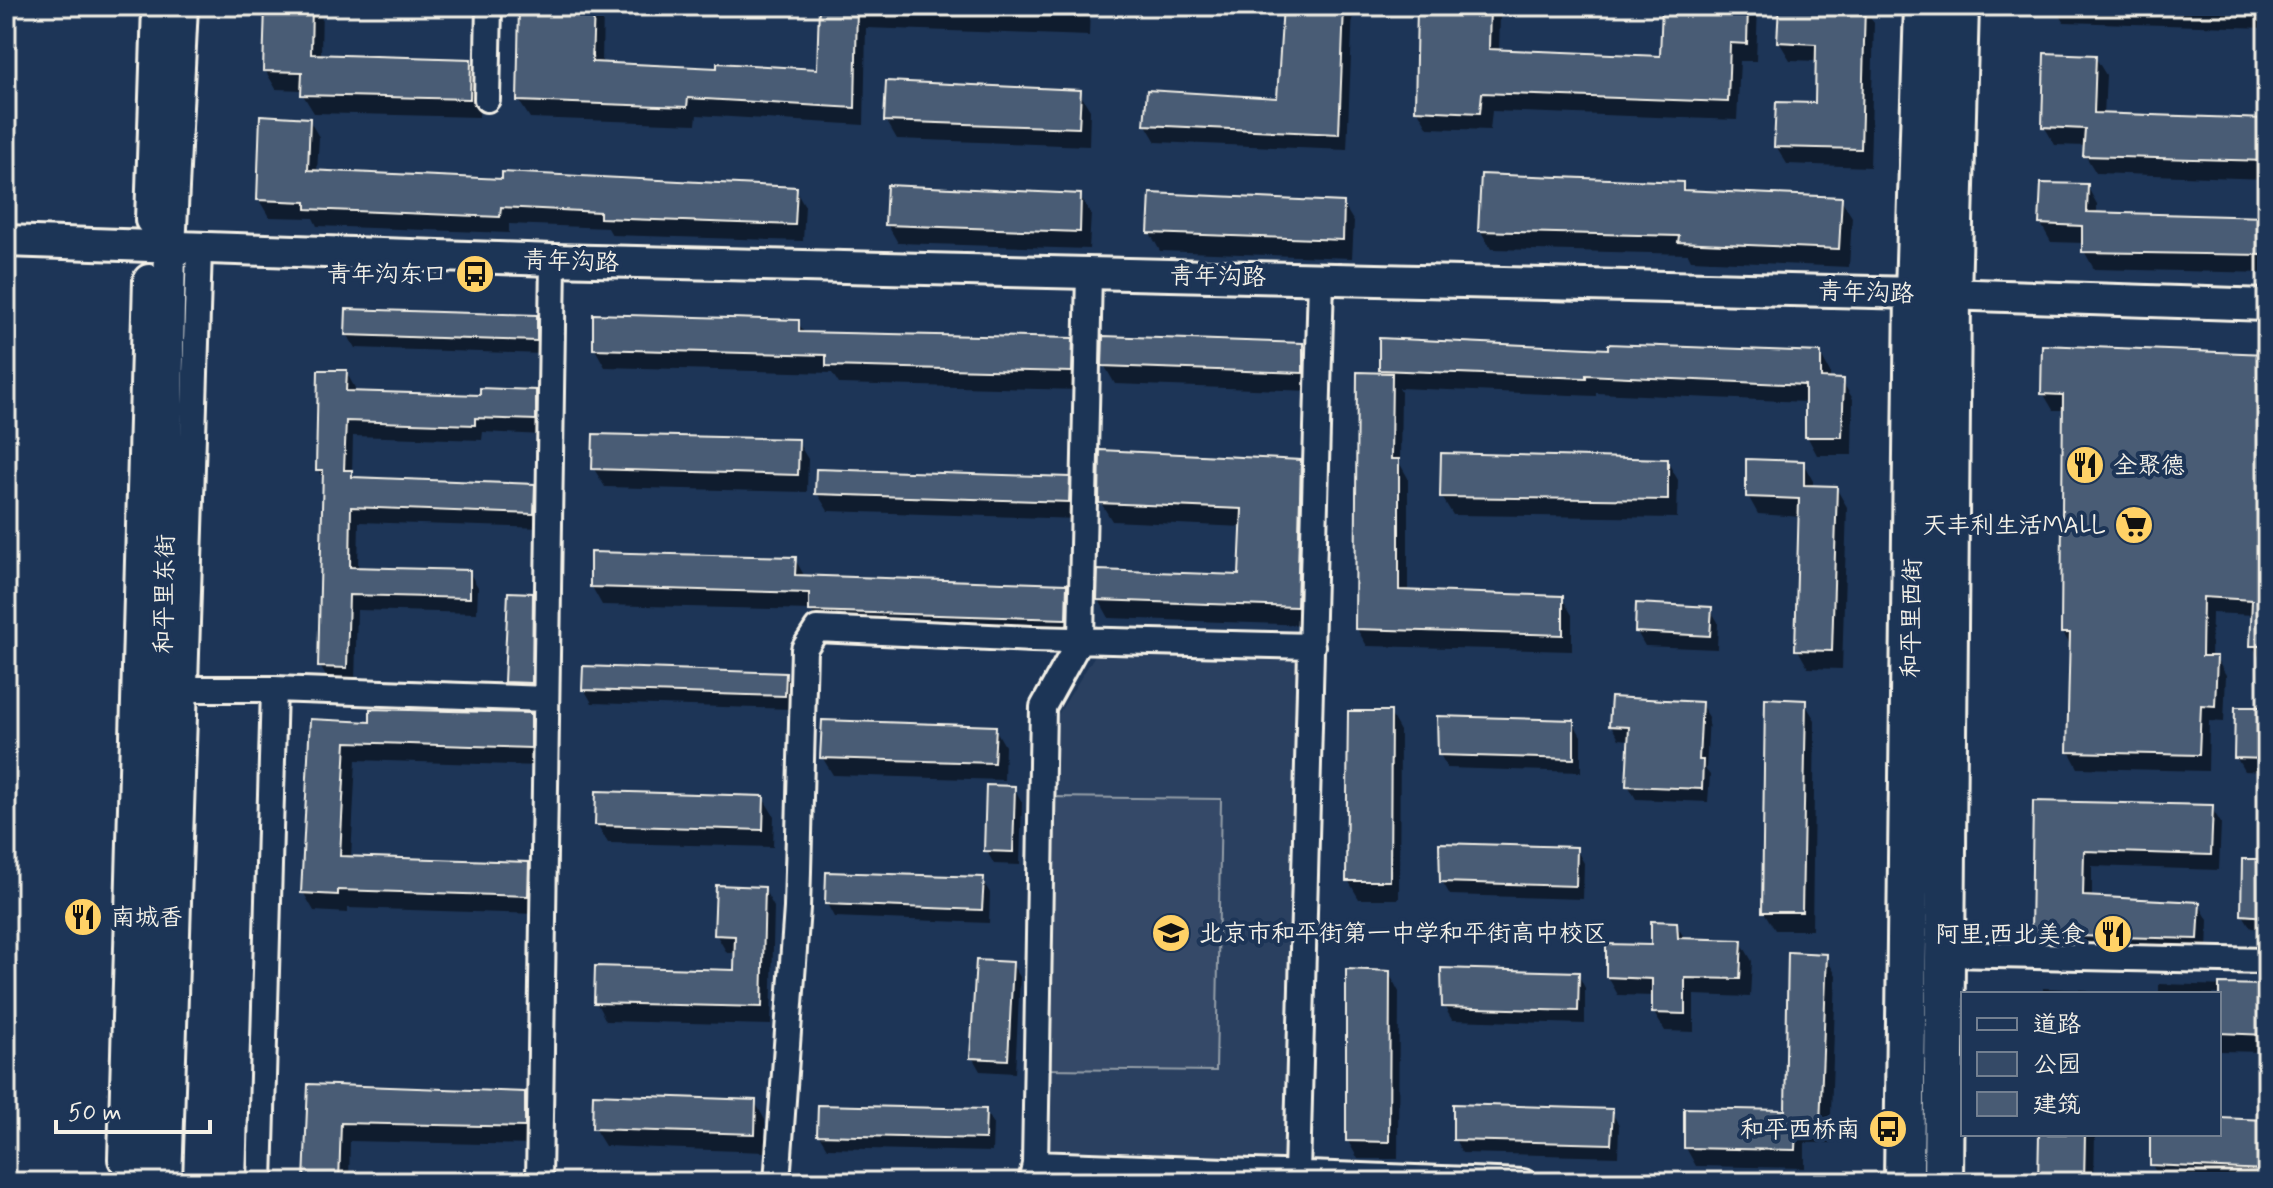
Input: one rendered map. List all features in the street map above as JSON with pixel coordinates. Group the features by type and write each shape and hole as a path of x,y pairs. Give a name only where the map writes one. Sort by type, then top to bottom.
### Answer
{"main road":[{"name":"和平里西街","path":"1924,6 1946,954 1943,1182"},
{"name":"和平里西街","path":"1904,1182 1933,294 1959,6"}],"street":[{"name":"和平里东街","path":"144,1182 174,689 173,248 158,6"},
{"name":"和平里东街","path":"123,1182 173,248 182,6"},
{"path":"487,99 489,6"},
{"name":"青年沟路","path":"6,241 553,260 2267,305"},
{"path":"539,1182 553,260"},
{"path":"1089,273 1081,638 1043,707 1033,1173 1297,1173 1523,1182"},
{"path":"1297,1173 1321,279"},
{"path":"777,1182 797,908 804,649 817,629 1032,639 1312,646"},
{"path":"169,1182 174,689 274,689 546,699"},
{"path":"260,1182 274,689"},
{"path":"1946,954 2267,961"}],"shaded area":[{"name":"北京市和平街第一中学和平街高中校区","path":"1097,652 1302,660 1288,1159 1044,1150 1052,724"}],"green space":[{"path":"1050,797 1221,799 1216,1071 1046,1069"}],"building":[{"path":"265,6 312,6 311,54 471,59 470,99 301,95 302,72 263,71"},
{"path":"519,6 594,7 592,62 717,68 717,63 817,69 819,6 857,6 855,108 688,98 687,107 517,101"},
{"path":"1283,6 1344,6 1339,134 1144,125 1147,90 1277,98"},
{"path":"1417,6 1490,6 1489,49 1660,56 1662,6 1748,6 1747,44 1730,43 1728,102 1482,93 1480,113 1415,110"},
{"path":"1779,6 1865,6 1861,149 1774,147 1776,102 1815,103 1816,44 1777,42"},
{"path":"2044,53 2096,55 2094,113 2267,119 2267,161 2083,156 2085,129 2042,127"},
{"path":"886,81 1081,90 1079,128 884,121"},
{"path":"260,115 310,118 308,170 502,179 502,172 797,187 795,225 600,218 600,212 501,207 500,217 306,209 306,202 257,200"},
{"path":"1481,174 1683,182 1683,190 1842,197 1839,249 1678,242 1679,236 1478,231"},
{"path":"2041,183 2088,184 2087,212 2265,217 2263,255 2082,252 2082,226 2039,224"},
{"path":"887,185 1081,194 1080,232 885,225"},
{"path":"1150,193 1344,202 1343,240 1148,233"},
{"path":"346,309 537,315 537,341 345,335"},
{"path":"593,314 799,320 799,332 1073,338 1072,372 826,366 826,355 593,349"},
{"path":"1103,336 1303,343 1303,373 1102,366"},
{"path":"1379,338 1608,349 1608,344 1821,352 1821,378 1844,379 1842,437 1805,437 1805,385 1379,370"},
{"path":"2042,345 2267,354 2267,646 2250,646 2252,600 2203,597 2202,656 2217,656 2215,706 2201,705 2199,755 2067,752 2070,633 2061,633 2063,395 2041,394"},
{"path":"318,370 347,370 346,391 480,395 480,388 536,390 536,420 475,418 475,425 346,421 344,470 352,470 352,477 535,484 534,514 351,507 350,567 470,570 470,598 349,595 347,668 318,667 323,470 316,470"},
{"path":"1357,372 1392,373 1391,459 1399,459 1399,590 1563,596 1563,635 1355,629"},
{"path":"593,434 799,439 798,475 592,469"},
{"path":"1100,450 1301,460 1297,607 1097,600 1098,570 1239,575 1242,509 1099,503"},
{"path":"1441,453 1668,459 1668,500 1440,497"},
{"path":"1746,459 1804,461 1804,485 1837,486 1832,651 1795,650 1799,499 1746,497"},
{"path":"816,469 1070,477 1069,502 815,494"},
{"path":"590,552 796,557 795,575 1067,584 1066,619 809,611 809,593 590,587"},
{"path":"508,592 533,593 532,683 504,682"},
{"path":"1636,603 1712,607 1710,636 1635,632"},
{"path":"583,666 786,673 785,696 582,690"},
{"path":"1611,697 1702,702 1699,760 1703,760 1702,789 1626,786 1629,727 1609,726"},
{"path":"1765,698 1806,700 1802,912 1762,912"},
{"path":"2235,707 2267,707 2267,759 2234,758"},
{"path":"370,709 531,713 531,748 346,742 340,856 529,862 528,896 338,890 338,895 301,893 310,719 370,722"},
{"path":"1348,711 1391,711 1390,881 1346,881"},
{"path":"1437,716 1574,720 1574,759 1438,755"},
{"path":"822,720 996,726 994,763 820,758"},
{"path":"986,785 1015,786 1013,852 984,851"},
{"path":"596,791 764,796 763,830 595,825"},
{"path":"2033,801 2213,805 2211,855 2084,851 2083,896 2200,902 2198,939 2031,935"},
{"path":"1439,843 1577,847 1576,886 1440,882"},
{"path":"2242,859 2267,859 2267,917 2241,915"},
{"path":"826,872 984,877 982,910 825,904"},
{"path":"716,885 765,887 762,1007 594,1003 595,966 734,970 735,936 714,935"},
{"path":"1651,921 1677,922 1678,938 1742,940 1740,979 1685,978 1685,1014 1652,1013 1652,979 1606,977 1606,944 1651,945"},
{"path":"1788,952 1827,954 1820,1125 1796,1125 1795,1150 1684,1148 1684,1108 1785,1110"},
{"path":"976,960 1013,962 1008,1060 970,1058"},
{"path":"1441,968 1579,972 1578,1011 1442,1007"},
{"path":"1346,969 1390,971 1389,1142 1346,1141"},
{"path":"2219,984 2267,985 2267,1035 2221,1033"},
{"path":"308,1084 525,1092 525,1127 341,1123 339,1182 304,1182"},
{"path":"593,1094 756,1100 755,1134 592,1129"},
{"path":"1453,1104 1613,1109 1611,1144 1453,1140"},
{"path":"818,1105 986,1109 985,1139 817,1135"},
{"path":"2221,1118 2267,1120 2267,1170 2150,1165 2150,1136 2221,1136"},
{"path":"2039,1136 2085,1136 2084,1182 2038,1182"}],"place":[{"name":"青年沟东口","path":"475,274"},
{"name":"全聚德","path":"2085,465"},
{"name":"天丰利生活MALL","path":"2134,525"},
{"name":"南城香","path":"83,917"},
{"name":"北京市和平街第一中学和平街高中校区","path":"1171,933"},
{"name":"阿里·西北美食","path":"2113,934"},
{"name":"和平西桥南","path":"1888,1129"}]}
